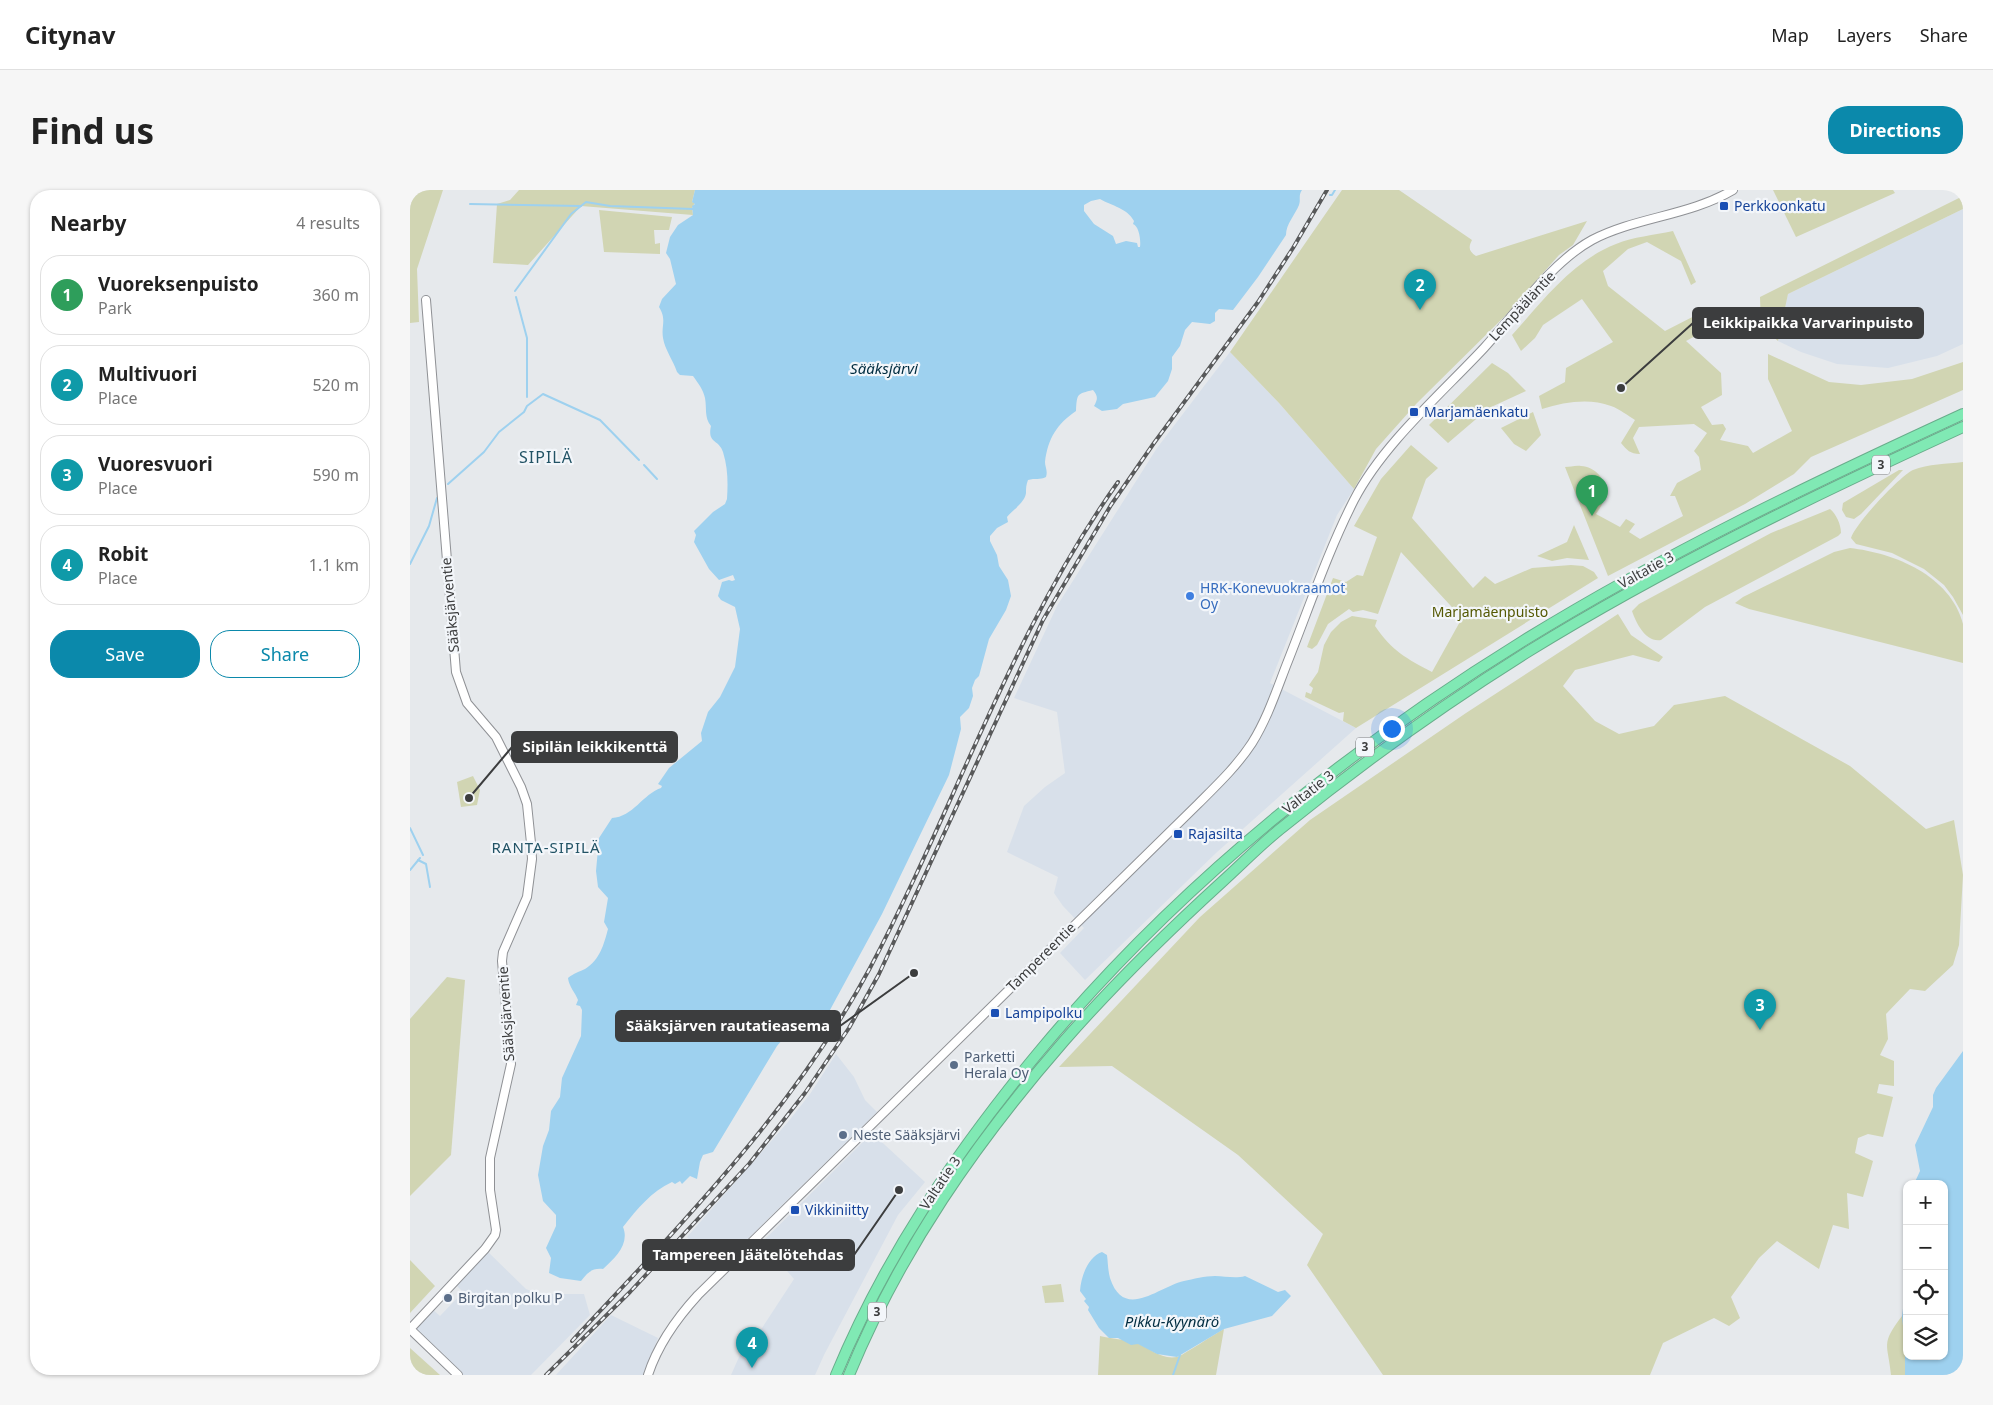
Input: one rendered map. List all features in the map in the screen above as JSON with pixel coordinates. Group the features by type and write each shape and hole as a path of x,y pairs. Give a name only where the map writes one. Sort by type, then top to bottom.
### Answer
{"highway":[{"name":"Valtatie 3","path":"836,1375 877,1286 900,1245 943,1177 997,1103 1059,1028 1128,952 1247,841 1361,750 1456,684 1524,640 1710,536 1845,468 1963,414"},
{"name":"Valtatie 3","path":"849,1375 875,1317 909,1252 958,1176 1005,1111 1108,990 1169,930 1280,828 1410,730 1470,689 1564,631 1715,547 1963,427"}],"main road":[{"name":"Lempääläntie","path":"1360,489 1383,456 1410,426 1548,277 1575,252 1594,239 1619,229 1676,213 1713,200 1732,190"},
{"name":"Sääksjärventie","path":"426,300 456,672 468,703 496,737 521,787 528,812 532,859 527,897 503,952 502,961 511,1064 490,1158 490,1190 496,1225 495,1235 485,1249 410,1329 458,1375"},
{"name":"Tampereentie","path":"648,1375 663,1340 675,1322 698,1295 1204,798 1240,760 1252,743 1270,708 1338,533 1360,489"}],"shaded area":[{"path":"1963,209 1963,344 1937,356 1888,368 1837,364 1801,352 1778,341 1788,294"},
{"path":"1230,352 1279,403 1354,489 1337,515 1270,683 1356,728 1216,853 1085,980 1060,953 1084,928 1063,906 1054,893 1058,877 1007,852 1024,806 1045,787 1065,773 1057,712 1014,698 1057,606 1157,448"},
{"path":"836,1054 854,1077 865,1100 877,1112 717,1269 687,1237 788,1122 810,1094"},
{"path":"872,1133 925,1182 898,1215 815,1375 731,1375 739,1357 757,1329 760,1331 794,1279 762,1242"},
{"path":"485,1249 526,1289 538,1294 584,1294 590,1315 531,1375 462,1375 410,1329 430,1307 440,1316 463,1292 453,1282"},
{"path":"611,1315 658,1338 643,1375 556,1375"}],"green space":[{"path":"410,190 443,190 417,269 419,322 410,323"},
{"path":"519,190 695,190 692,202 695,203 692,207 693,215 581,206 528,265 493,263 497,204 510,200"},
{"path":"1342,190 1399,190 1472,240 1470,249 1476,256 1587,221 1573,245 1559,255 1506,315 1417,403 1376,449 1354,489 1279,403 1230,352"},
{"path":"1773,190 1893,190 1895,193 1796,237"},
{"path":"1963,196 1963,209 1788,294 1778,341 1761,326 1760,297"},
{"path":"599,210 672,217 669,230 654,230 655,244 660,243 660,254 604,252"},
{"path":"1673,231 1696,282 1691,285 1681,261 1647,242 1628,249 1603,271 1608,286 1665,331 1708,309 1720,323 1686,341 1721,373 1722,395 1701,407 1712,425 1723,424 1726,429 1720,440 1748,446 1753,453 1792,431 1768,379 1768,354 1829,382 1861,385 1912,379 1963,362 1963,390 1811,457 1794,474 1745,504 1608,576 1565,467 1577,466 1593,469 1601,477 1605,488 1604,500 1596,514 1620,527 1626,519 1635,524 1629,532 1640,539 1683,516 1675,496 1670,496 1677,483 1701,470 1699,457 1694,451 1707,433 1694,424 1639,427 1633,438 1640,454 1637,454 1629,451 1621,443 1635,420 1614,407 1586,402 1559,404 1542,409 1539,396 1565,382 1566,368 1613,342 1582,299 1543,325 1535,338 1521,351 1512,335 1546,296 1585,261 1600,251 1636,238"},
{"path":"1492,363 1508,373 1526,391 1489,408 1448,443 1429,425"},
{"path":"1533,412 1541,435 1526,451 1514,444 1501,428"},
{"name":"Marjamäenpuisto","path":"1411,445 1438,468 1426,479 1412,518 1473,588 1485,576 1495,584 1532,568 1583,566 1594,572 1598,578 1356,728 1343,721 1344,712 1339,713 1305,697 1306,692 1311,694 1313,688 1309,685 1318,672 1324,645 1331,632 1341,622 1352,616 1377,620 1375,626 1393,648 1432,672 1462,618 1401,552 1378,614 1363,610 1353,612 1349,609 1328,624 1317,645 1312,649 1307,647 1333,578 1346,582 1357,575 1363,576 1377,537 1354,526 1381,479"},
{"path":"1963,462 1963,615 1944,585 1924,569 1892,553 1856,544 1851,538 1854,531 1869,512 1907,474 1925,466"},
{"path":"1899,470 1903,470 1861,514 1854,519 1846,517 1842,510 1843,503"},
{"path":"1830,509 1836,516 1840,526 1841,533 1838,536 1705,607 1661,640 1651,638 1642,631 1632,611 1639,604 1771,533"},
{"path":"1574,525 1589,560 1567,558 1552,561 1537,556 1567,542"},
{"path":"1850,548 1902,561 1918,569 1946,592 1956,607 1963,624 1963,663 1749,609 1735,603 1743,597 1834,552"},
{"path":"1618,614 1631,635 1663,657 1659,662 1633,655 1575,670 1563,686 1595,721 1619,734 1654,726 1674,705 1725,696 1850,766 1926,829 1954,820 1963,875 1959,945 1953,965 1925,991 1910,989 1886,1014 1888,1039 1880,1055 1894,1061 1894,1086 1879,1084 1877,1093 1893,1097 1883,1137 1868,1134 1858,1138 1855,1153 1873,1161 1863,1197 1847,1193 1849,1229 1833,1225 1819,1269 1777,1241 1759,1258 1731,1297 1740,1318 1729,1326 1714,1318 1663,1343 1650,1375 1383,1375 1307,1265 1323,1234 1238,1155 1112,1066 1059,1067 1200,917 1310,820 1466,713"},
{"path":"473,776 480,790 477,805 461,807 457,782"},
{"path":"447,977 465,980 451,1155 410,1196 410,1019"},
{"path":"410,1260 435,1286 410,1313"},
{"path":"1061,1284 1064,1302 1045,1303 1042,1286"},
{"path":"1902,1316 1905,1375 1891,1375 1887,1344"},
{"path":"1224,1329 1216,1375 1098,1375 1100,1336 1137,1343 1166,1357 1177,1357"},
{"path":"410,1348 440,1375 410,1375"}],"water":[{"name":"Sääksjärvi","path":"695,190 1302,190 1299,205 1289,223 1286,235 1258,277 1233,310 1219,309 1215,313 1215,321 1210,324 1192,322 1185,330 1180,346 1172,357 1172,369 1168,381 1155,397 1123,404 1117,409 1102,411 1094,406 1097,398 1093,390 1084,392 1079,395 1076,411 1054,432 1046,453 1046,477 1028,480 1023,500 1007,517 1008,522 997,528 990,536 999,566 1008,580 1011,596 1006,610 989,639 979,676 972,688 973,696 969,708 960,717 961,729 949,775 882,914 824,1021 808,1034 801,1029 789,1032 777,1046 713,1152 703,1155 697,1179 690,1176 682,1184 680,1181 675,1184 672,1182 651,1196 623,1227 625,1239 616,1255 603,1269 590,1271 581,1281 560,1278 549,1273 551,1258 546,1248 556,1226 556,1215 543,1201 538,1175 543,1146 549,1130 551,1111 560,1097 562,1078 581,1036 582,1010 580,1006 576,1005 578,1000 568,978 585,969 594,961 603,946 608,929 604,922 608,898 598,887 596,871 599,838 612,818 626,814 649,795 661,788 662,786 658,784 669,768 702,741 701,733 708,712 720,697 735,667 740,629 735,607 721,600 718,596 722,582 735,580 733,575 719,580 709,569 694,542 696,535 694,531 713,512 725,504 727,499 725,458 721,448 711,436 711,426 707,416 702,389 693,376 680,375 677,372 667,351 663,338 663,316 659,307 662,299 676,284 670,259 666,253 670,237 678,225 693,215 692,206 695,204 692,202","holes":["1100,199 1123,210 1131,217 1134,221 1133,224 1137,227 1140,247 1138,247 1137,243 1126,241 1116,244 1113,236 1094,224 1084,211 1084,205"]},
{"path":"1963,1051 1963,1375 1905,1375 1905,1360 1948,1360 1948,1180 1916,1180 1920,1171 1915,1145 1933,1107 1933,1095"},
{"name":"Pikku-Kyynärö","path":"1102,1252 1107,1255 1110,1278 1116,1291 1124,1297 1142,1298 1174,1284 1215,1276 1245,1276 1278,1292 1285,1290 1291,1296 1272,1316 1224,1329 1177,1357 1157,1354 1138,1344 1131,1345 1118,1338 1109,1338 1099,1328 1088,1310 1089,1307 1084,1301 1086,1299 1080,1291 1082,1279 1089,1263 1097,1254"}],"waterway":[{"path":"1330,195 1335,190"},
{"path":"515,291 571,214 586,202 610,206 693,209"},
{"path":"470,204 581,206"},
{"path":"516,297 527,338 527,397"},
{"path":"448,484 484,452 499,432 543,394 600,420 639,460"},
{"path":"644,465 657,479"},
{"path":"410,564 429,526 437,498"},
{"path":"410,828 423,855"},
{"path":"410,870 420,858"},
{"path":"418,860 426,864 430,887"},
{"path":"1173,1375 1180,1355"}],"railway":[{"path":"546,1375 630,1292 749,1164 805,1093 849,1028 879,974 1043,620 1111,505 1154,443 1258,302 1327,190"},
{"path":"572,1341 733,1164 807,1070 840,1020 870,968 901,907 986,720 1046,598 1080,539 1118,482"}],"place":[{"name":"Perkkoonkatu","path":"1724,206"},
{"name":"Multivuori","path":"1420,310"},
{"name":"Leikkipaikka Varvarinpuisto","path":"1621,388"},
{"name":"Marjamäenkatu","path":"1414,412"},
{"name":"Vuoreksenpuisto","path":"1592,516"},
{"name":"HRK-Konevuokraamot Oy","path":"1190,596"},
{"name":"Sipilän leikkikenttä","path":"469,798"},
{"name":"Rajasilta","path":"1178,834"},
{"name":"Sääksjärven rautatieasema","path":"914,973"},
{"name":"Lampipolku","path":"995,1013"},
{"name":"Vuoresvuori","path":"1760,1030"},
{"name":"Parketti Herala Oy","path":"954,1065"},
{"name":"Neste Sääksjärvi","path":"843,1135"},
{"name":"Tampereen Jäätelötehdas","path":"899,1190"},
{"name":"Vikkiniitty","path":"795,1210"},
{"name":"Birgitan polku P","path":"448,1298"},
{"name":"Robit","path":"752,1368"}],"district":[{"name":"SIPILÄ","path":"546,457"},
{"name":"RANTA-SIPILÄ","path":"546,848"}]}
